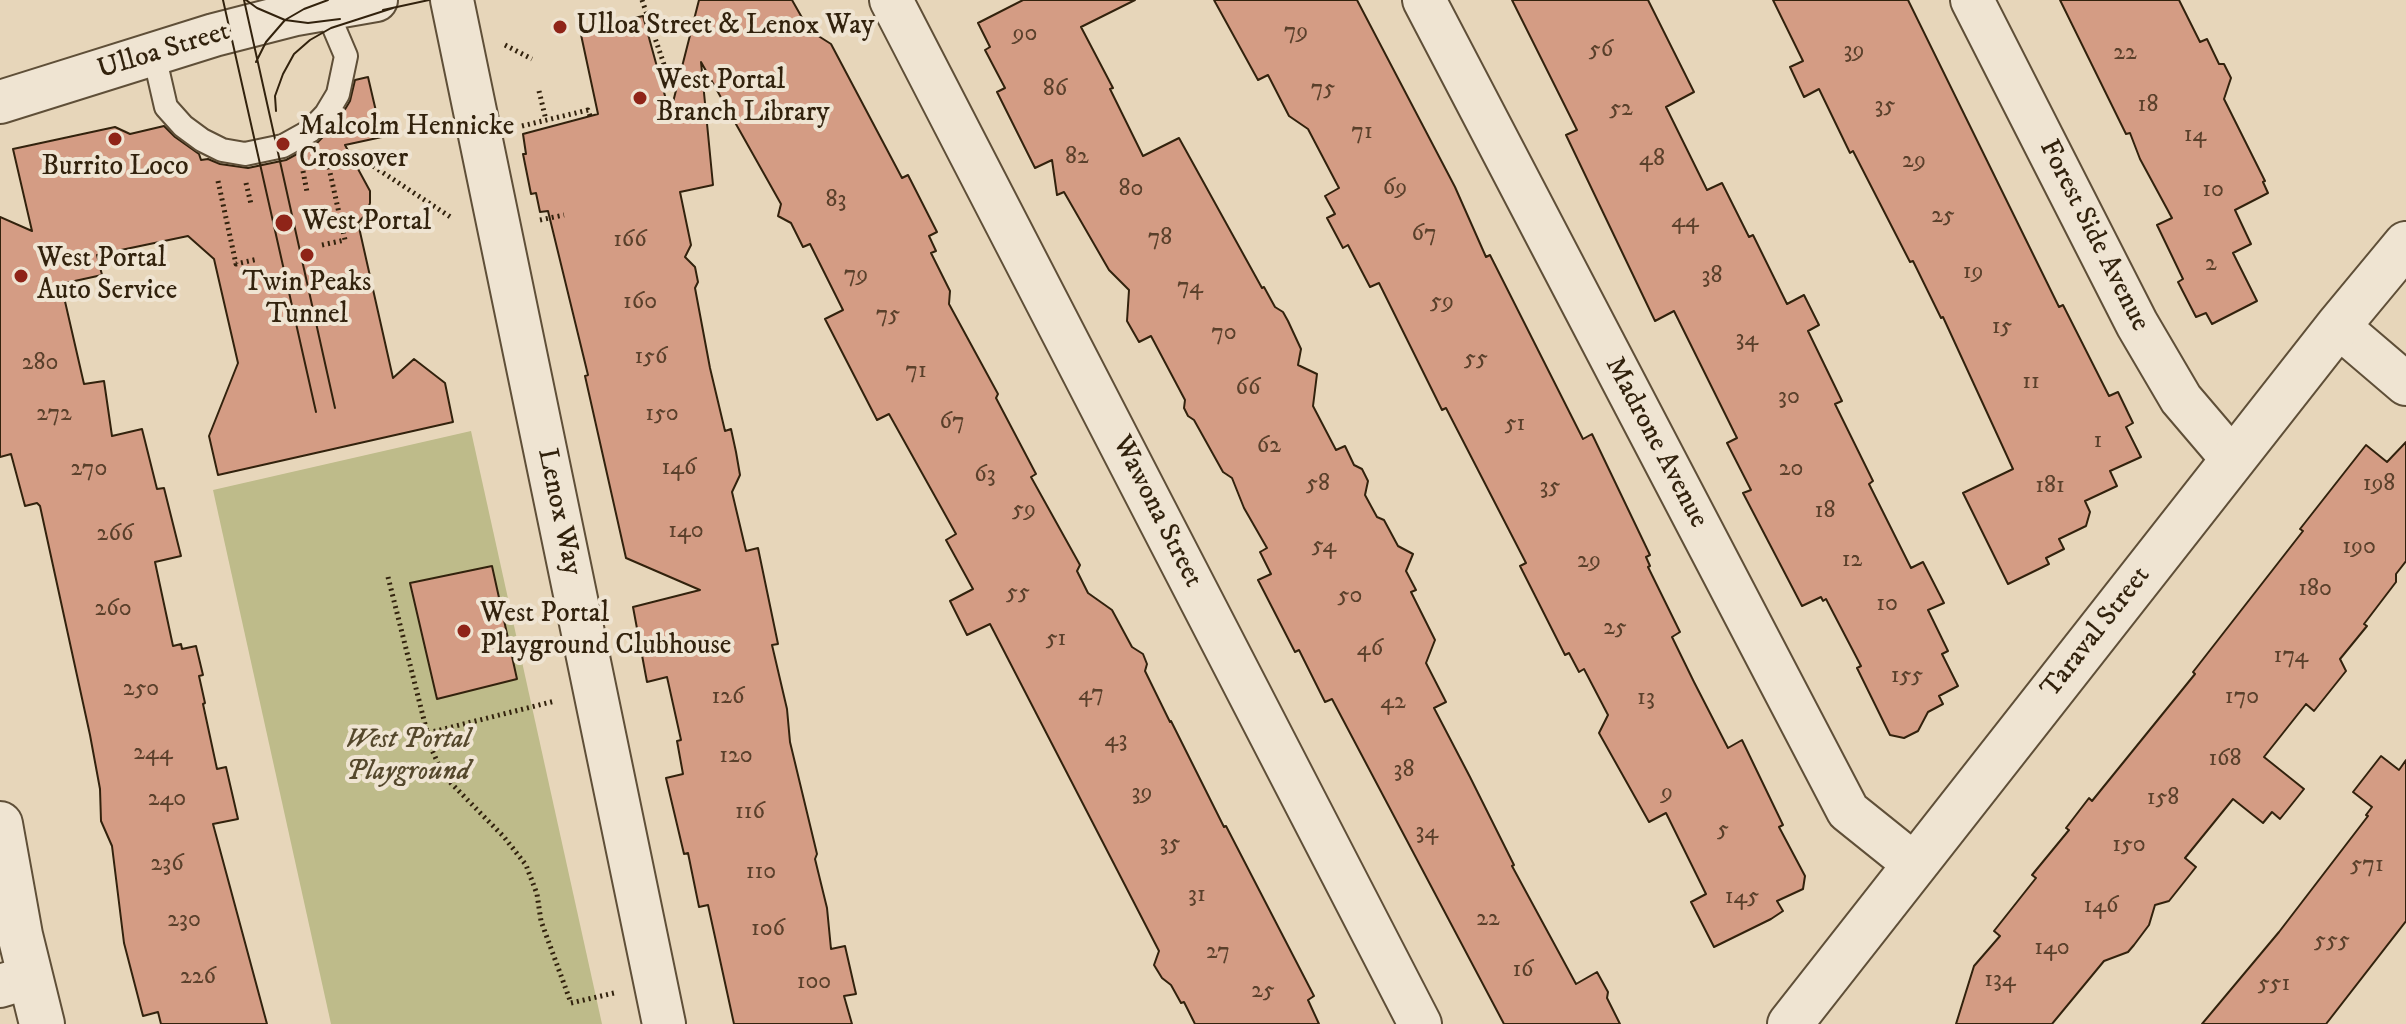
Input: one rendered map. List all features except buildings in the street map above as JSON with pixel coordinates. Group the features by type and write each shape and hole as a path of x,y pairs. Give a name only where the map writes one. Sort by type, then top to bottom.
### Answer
{"street":[{"name":"Ulloa Street","path":"0,102 154,55 211,18 281,8 326,9 376,0"},
{"name":"Lenox Way","path":"452,0 664,1024"},
{"name":"Wawona Street","path":"891,0 1420,1024"},
{"name":"Madrone Avenue","path":"1424,0 1848,811 1914,864"},
{"name":"Forest Side Avenue","path":"1972,0 2137,324 2181,399 2233,460"},
{"name":"Taraval Street","path":"1790,1024 2338,326 2406,244"},
{"path":"2338,326 2406,384"},
{"path":"0,824 15,981 42,1024"}],"lane":[{"path":"154,55 166,107 183,126 202,140 222,150 245,154 283,146 310,131 326,114 338,94 346,56 326,9"}],"path":[{"path":"642,0 669,79"},
{"path":"510,48 532,59"},
{"path":"539,91 546,120"},
{"path":"510,129 588,110 590,116"},
{"path":"322,245 345,240 325,150"},
{"path":"353,153 452,218"},
{"path":"302,166 307,192"},
{"path":"217,175 236,264 258,259"},
{"path":"245,178 251,204"},
{"path":"531,222 564,215"},
{"path":"388,577 428,733 444,776 504,837 526,865 537,894 541,921 571,1003 623,991"},
{"path":"428,733 560,700"}],"green space":[{"name":"West Portal Playground","path":"471,431 602,1024 331,1024 213,490"}],"tram line":[{"path":"223,0 316,412"},
{"path":"244,0 335,408"},
{"path":"246,0 285,20 308,23 340,19"},
{"path":"256,62 266,42 285,20 328,0"},
{"path":"383,10 429,0"},
{"path":"276,111 275,96 294,54 331,28 393,8"}],"place":[{"name":"Ulloa Street & Lenox Way","path":"560,27"},
{"name":"West Portal Branch Library","path":"640,98"},
{"name":"Burrito Loco","path":"115,139"},
{"name":"Malcolm Hennicke Crossover","path":"283,144"},
{"name":"West Portal","path":"284,223"},
{"name":"Twin Peaks Tunnel","path":"307,255"},
{"name":"West Portal Auto Service","path":"21,276"},
{"name":"West Portal Playground Clubhouse","path":"464,631"}]}
